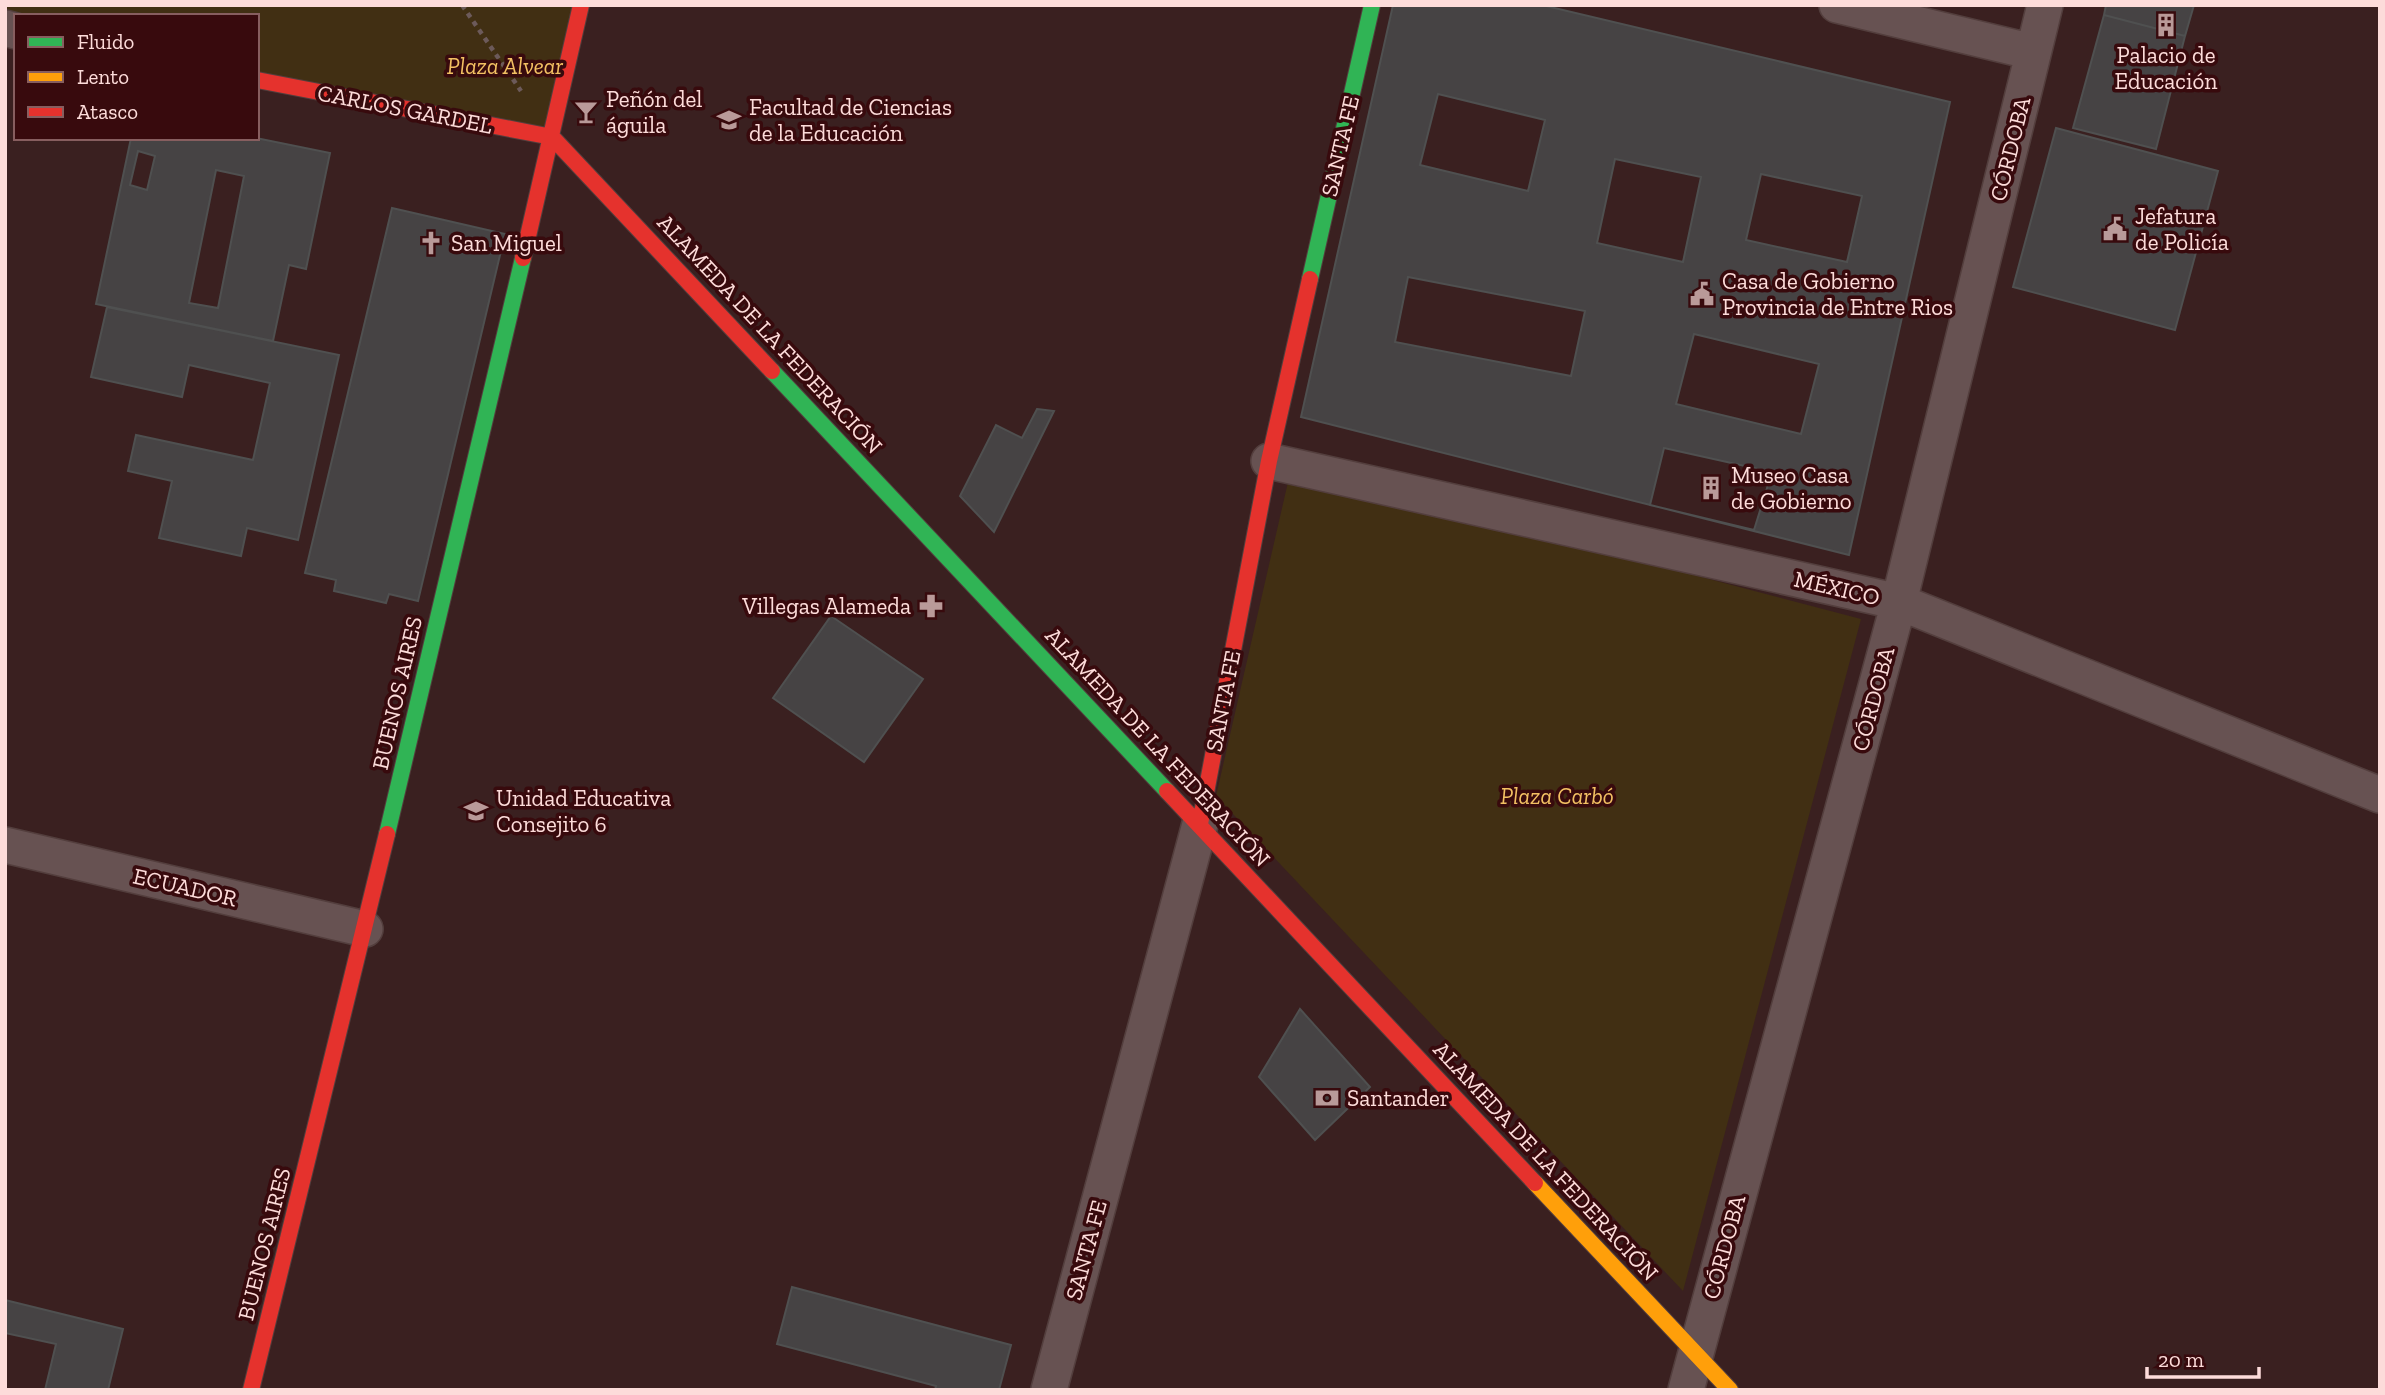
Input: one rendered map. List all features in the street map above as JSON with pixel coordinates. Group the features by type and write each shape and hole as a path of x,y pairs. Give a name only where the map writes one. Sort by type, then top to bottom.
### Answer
{"street":[{"name":"BUENOS AIRES","path":"251,1390 365,929 581,5"},
{"name":"SANTA FE","path":"1049,1390 1200,824 1269,461 1372,5"},
{"path":"1837,5 2033,52"},
{"name":"CÓRDOBA","path":"1686,1390 1899,602 2045,5"},
{"name":"CARLOS GARDEL","path":"259,80 552,137"},
{"name":"ALAMEDA DE LA FEDERACIÓN","path":"552,137 1730,1390"},
{"name":"MÉXICO","path":"1269,461 1899,602 2380,795"},
{"name":"ECUADOR","path":"5,845 365,929"}],"path":[{"path":"462,5 552,137"}],"green space":[{"name":"Plaza Alvear","path":"5,5 581,5 552,137 259,80 259,14 14,14 14,18 5,28"},
{"name":"Plaza Carbó","path":"1291,469 1861,619 1683,1291 1216,796"}],"building":[{"name":"Casa de Gobierno Provincia de Entre Rios","path":"1393,5 1542,5 1950,102 1849,555 1301,417","holes":["1438,94 1545,120 1528,191 1420,165","1615,159 1701,177 1683,262 1597,243","1761,174 1862,196 1847,262 1746,240","1408,277 1585,311 1571,376 1395,342","1694,334 1819,364 1801,434 1676,404"]},
{"name":"Palacio de Educación","path":"2106,5 2194,5 2185,36 2104,15"},
{"path":"2104,15 2185,36 2156,149 2073,128"},
{"name":"Jefatura de Policía","path":"2056,128 2218,171 2175,330 2013,287"},
{"path":"259,139 330,153 306,269 289,265 273,341 96,304 131,140","holes":["138,151 155,156 147,190 130,185","216,170 244,176 218,308 189,303"]},
{"path":"392,208 505,234 418,601 389,594 386,603 334,591 336,580 305,573"},
{"path":"107,307 339,355 298,540 247,528 241,556 159,538 172,481 128,471 136,435 253,460 270,383 189,365 182,397 91,377"},
{"path":"1037,409 1054,411 994,532 960,496 996,425 1022,438"},
{"name":"Museo Casa de Gobierno","path":"1664,448 1772,472 1754,530 1650,505"},
{"path":"831,616 923,679 864,762 773,698"},
{"path":"1300,1009 1370,1087 1315,1140 1259,1077"},
{"path":"792,1287 1011,1345 999,1390 935,1390 936,1386 777,1344"},
{"path":"5,1300 123,1329 108,1390 45,1390 56,1344 5,1333"}],"traffic: fast":[{"path":"1310,279 1372,5"},
{"path":"387,834 523,258"},
{"path":"772,371 1167,791"}],"traffic: slow":[{"path":"1535,1183 1730,1390"}],"traffic: jam":[{"path":"523,258 581,5"},
{"path":"259,80 552,137"},
{"path":"552,137 772,371"},
{"path":"1200,824 1269,461 1310,279"},
{"path":"1167,791 1535,1183"},
{"path":"251,1390 387,834"}],"place":[{"name":"Palacio de Educación","path":"2166,25"},
{"name":"Peñón del águila","path":"586,112"},
{"name":"Facultad de Ciencias de la Educación","path":"729,120"},
{"name":"Jefatura de Policía","path":"2115,229"},
{"name":"San Miguel","path":"431,243"},
{"name":"Casa de Gobierno Provincia de Entre Rios","path":"1702,294"},
{"name":"Museo Casa de Gobierno","path":"1711,488"},
{"name":"Villegas Alameda","path":"931,606"},
{"name":"Unidad Educativa Consejito 6","path":"476,811"},
{"name":"Santander","path":"1327,1098"}]}
